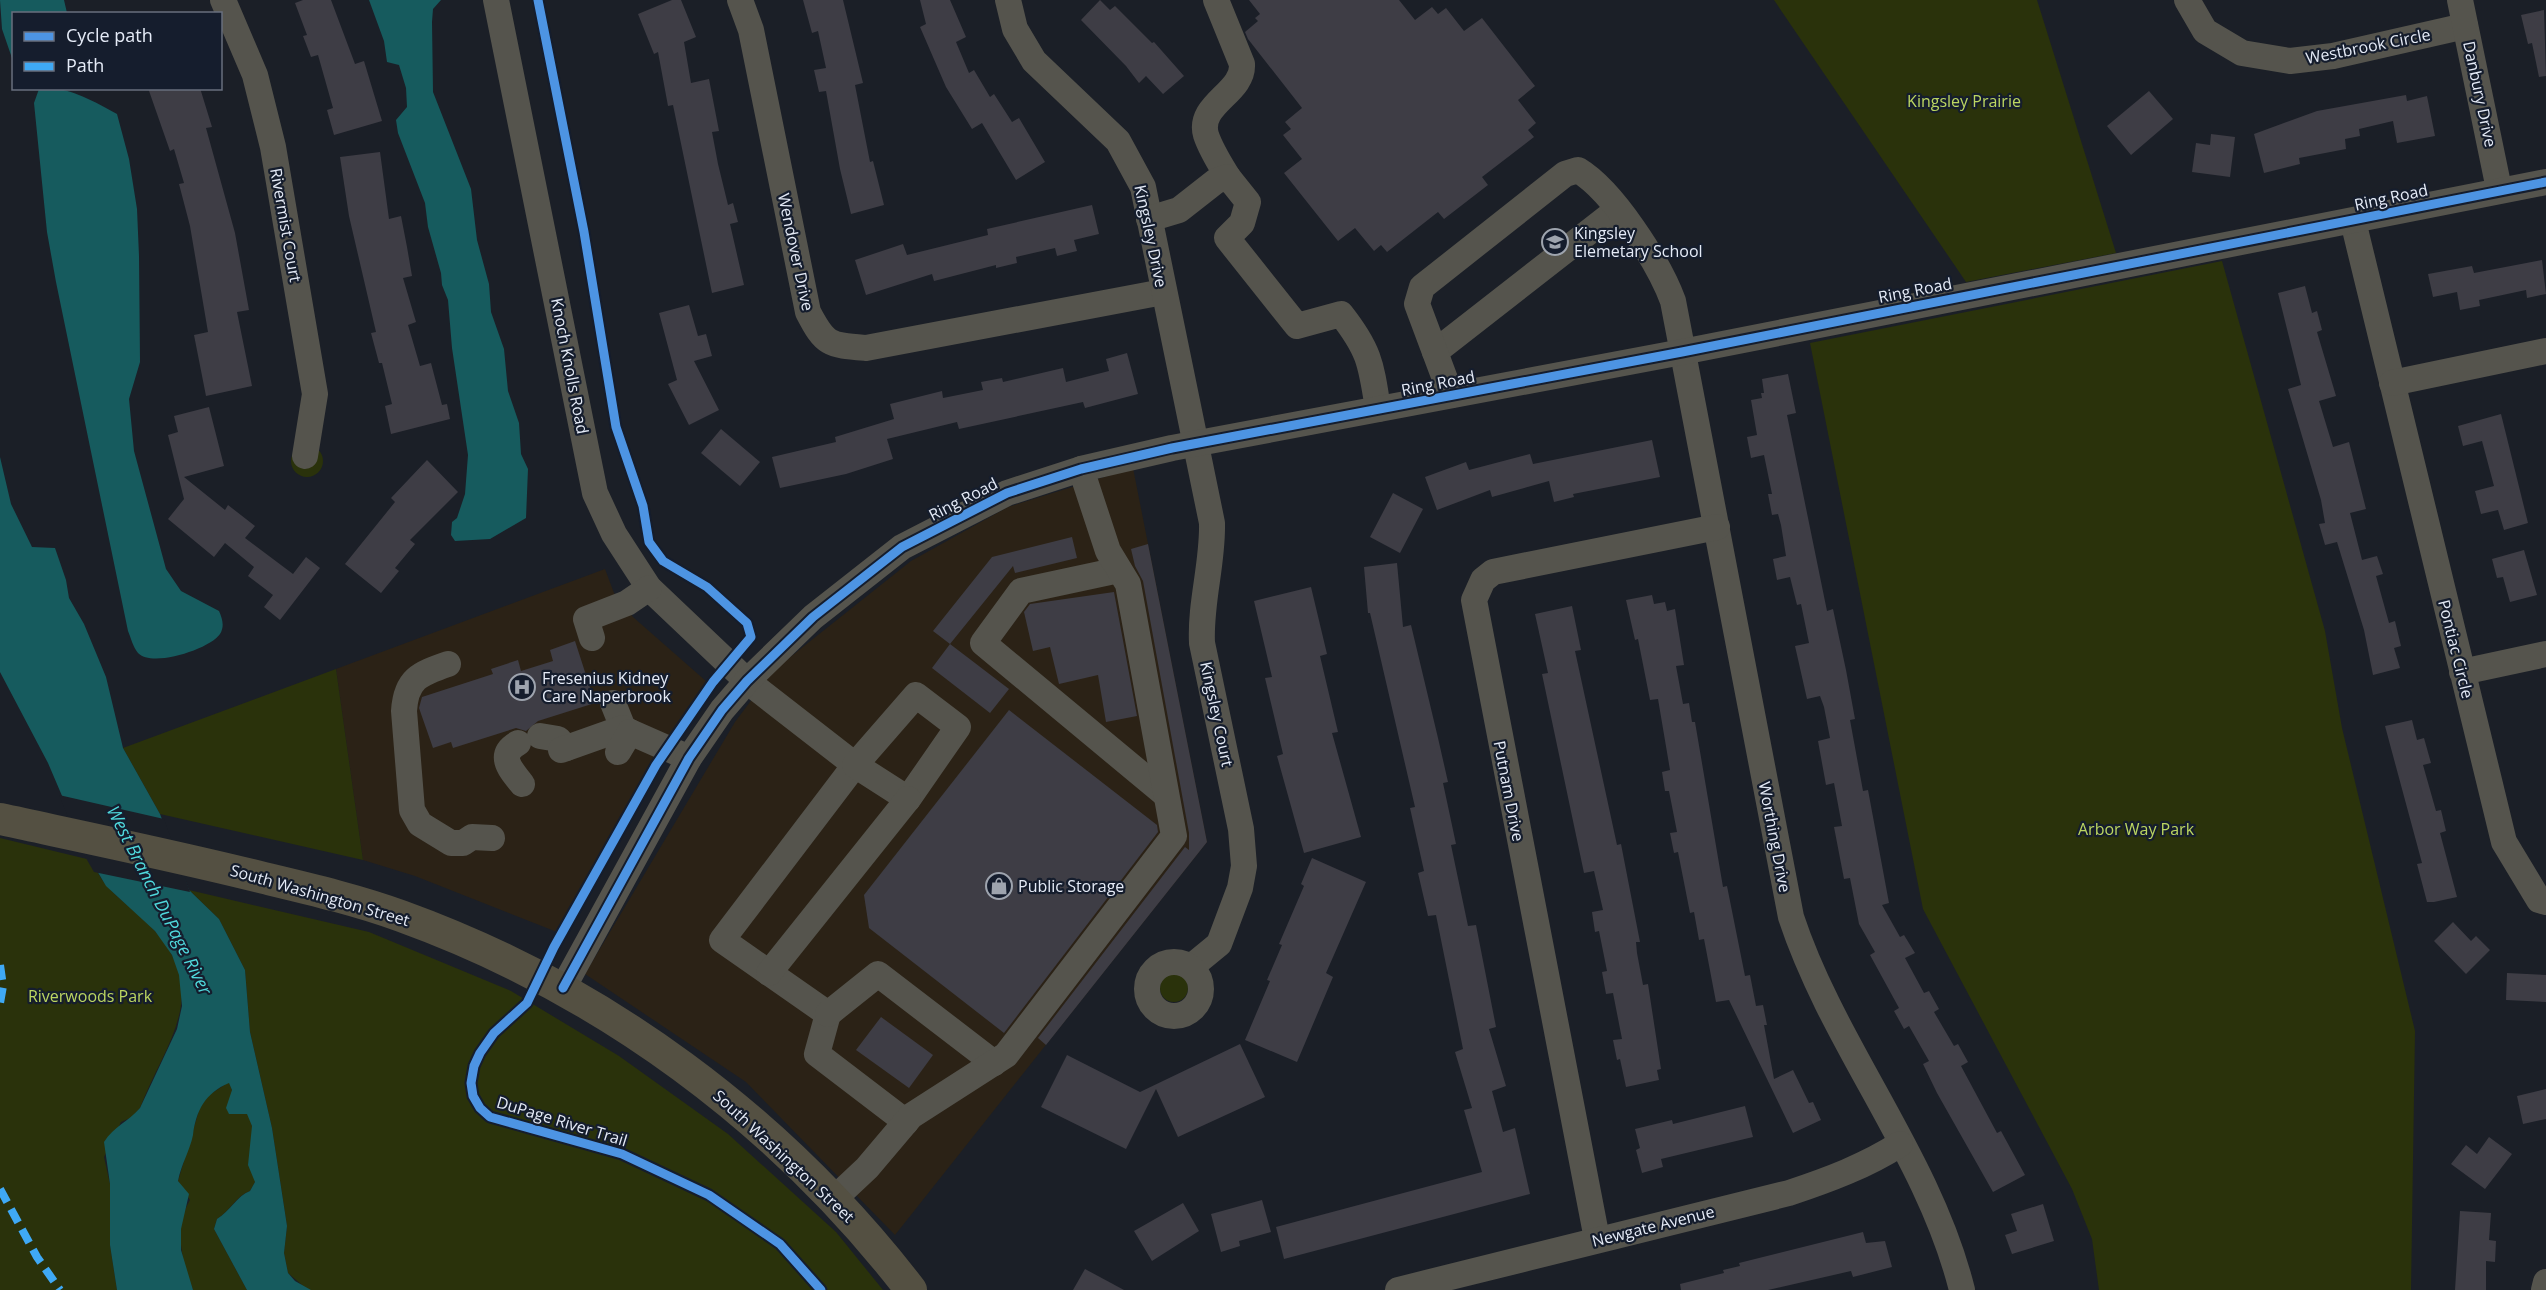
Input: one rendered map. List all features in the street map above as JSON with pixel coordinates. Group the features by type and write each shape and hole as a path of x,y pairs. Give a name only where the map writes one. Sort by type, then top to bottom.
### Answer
{"main road":[{"name":"South Washington Street","path":"0,819 181,858 329,894 400,916 563,987 622,1023 675,1060 747,1118 834,1199 870,1238 911,1290"}],"street":[{"name":"Rivermist Court","path":"223,0 255,75 273,147 315,394 305,456"},
{"name":"Knoch Knolls Road","path":"496,0 595,493 614,534 650,588 747,681 855,765 908,799"},
{"name":"Wendover Drive","path":"740,0 751,30 807,312 821,337 838,346 866,348 1163,292"},
{"name":"Kingsley Drive","path":"1008,0 1015,29 1034,61 1118,141 1143,187 1196,444"},
{"path":"1216,0 1242,64 1243,74 1238,83 1218,102 1205,124 1206,134 1228,177 1248,202 1242,223 1227,238 1297,326 1341,314 1359,337 1370,359 1378,409"},
{"name":"Westbrook Circle","path":"2187,0 2205,31 2242,53 2290,61 2333,56 2465,26"},
{"name":"Danbury Drive","path":"2460,0 2474,55 2499,189"},
{"name":"Worthing Drive","path":"1450,395 1417,304 1422,287 1565,174 1578,170 1593,179 1646,248 1665,279 1675,309 1791,917 1816,984 1933,1205 1962,1290"},
{"path":"1149,219 1179,210 1216,181 1228,177"},
{"name":"Ring Road","path":"563,987 689,758 722,710 747,681 813,617 902,547 1007,493 1081,469 1196,444 1682,352 2353,221 2499,189 2546,182"},
{"path":"1436,352 1617,210"},
{"name":"Pontiac Circle","path":"2353,221 2504,842 2539,900 2546,902"},
{"path":"2392,383 2546,351"},
{"name":"Kingsley Court","path":"1191,967 1219,944 1240,888 1244,866 1241,829 1202,643 1201,620 1211,564 1212,538 1196,444"},
{"path":"834,1199 867,1168 911,1116 1006,1055 1174,836 1128,584 1108,551 1081,469"},
{"name":"Putnam Drive","path":"1597,1239 1474,600 1484,580 1493,572 1717,527"},
{"path":"1119,570 1022,591 983,643 1167,795"},
{"path":"592,638 586,619 627,603 650,588"},
{"path":"2462,672 2546,654"},
{"path":"448,664 426,672 411,683 405,696 404,711 412,810 420,824 451,843 463,843 472,837 492,838"},
{"path":"769,973 908,799 958,727 916,694 855,765 722,940 769,973 828,1014"},
{"path":"613,703 624,737"},
{"path":"522,784 506,764 506,757 511,747 529,739 558,739 564,749 624,737 689,758"},
{"path":"906,1122 817,1054 828,1014 878,974 994,1063"},
{"name":"Newgate Avenue","path":"1398,1290 1790,1193 1863,1165 1900,1144"},
{"path":"2544,1290 2546,1282"}],"shaded area":[{"path":"1133,468 1207,842 895,1235 746,1082 585,974 735,722 774,670 911,561 1008,507"},
{"path":"605,569 614,593 633,617 707,682 652,762 557,932 415,876 363,860 336,669"}],"green space":[{"name":"Kingsley Prairie","path":"1774,0 2037,0 2116,253 1966,282"},
{"name":"Arbor Way Park","path":"2222,261 2325,631 2342,728 2415,1031 2411,1290 2099,1290 2092,1239 2072,1189 1923,909 1810,343"},
{"path":"307,445 318,450 323,461 318,472 307,477 296,472 291,461 296,450"},
{"path":"336,669 363,860 160,814 123,748"},
{"name":"Riverwoods Park","path":"0,838 91,860 105,884 155,931 172,955 180,977 182,999 178,1020 170,1041 140,1108 132,1117 121,1122 104,1157 110,1184 110,1245 117,1290 0,1290"},
{"path":"189,890 369,932 511,991 619,1056 728,1134 836,1232 883,1290 308,1290 288,1273 284,1253 287,1226 272,1128 250,1032 245,970 219,919"},
{"path":"1174,974 1184,978 1188,988 1184,998 1174,1002 1164,998 1160,988 1164,978"},
{"path":"229,1082 232,1090 229,1114 248,1114 252,1126 255,1182 250,1191 241,1196 217,1219 214,1229 247,1290 193,1290 181,1245 182,1222 190,1200 178,1181 200,1107 209,1095"}],"water":[{"path":"0,0 64,0 67,12 12,12 12,58 2,29"},
{"path":"369,0 441,0 433,9 433,92 471,189 477,240 489,284 491,312 504,349 508,391 519,423 521,454 528,469 526,518 490,539 455,541 451,535 452,522 457,518 465,494 468,455 452,348 448,300 442,285 441,273 428,227 425,203 398,133 396,120 407,107 406,88 399,65 387,62 384,41"},
{"path":"39,90 62,90 89,99 117,114 129,159 137,209 139,256 140,362 129,399 134,451 166,569 181,591 219,611 222,622 222,631 214,640 180,655 167,658 145,657 136,651 128,631 47,232 34,103"},
{"name":"West Branch DuPage River","path":"0,457 11,504 32,547 55,548 66,580 69,598 84,624 106,677 123,748 160,814 189,890 219,919 245,970 250,1032 272,1128 287,1226 284,1253 288,1273 295,1281 311,1290 247,1290 214,1229 217,1219 241,1196 250,1191 255,1182 248,1165 252,1126 247,1114 229,1114 226,1108 232,1090 229,1083 214,1092 199,1111 192,1141 178,1181 189,1194 181,1229 181,1250 193,1290 117,1290 110,1245 110,1184 104,1142 140,1108 177,1029 182,1006 179,975 172,955 155,931 106,886 86,852 48,763 0,672"}],"pier":[{"path":"59,795 164,819 190,892 94,872 83,853"}],"building":[{"path":"303,0 331,0 355,64 364,61 382,121 334,135 327,110 333,108 318,55 311,57 303,36 307,35 295,3"},
{"path":"672,0 681,0 696,37 684,42 691,83 709,79 719,131 712,132 718,164 728,205 733,203 738,222 730,224 744,285 712,293 673,105 668,106 658,52 654,54 638,14"},
{"path":"803,0 843,0 863,83 855,85 870,162 873,161 884,205 851,214 840,169 826,91 819,92 814,70 826,68 818,31 812,33"},
{"path":"920,0 950,0 966,37 956,42 969,73 974,70 990,97 994,94 1012,122 1019,118 1045,162 1016,180 982,123 972,129 946,87 920,27 926,24"},
{"path":"1100,0 1110,10 1115,6 1152,43 1154,42 1184,76 1163,94 1146,76 1139,83 1126,66 1081,20"},
{"path":"1249,0 1399,0 1415,20 1432,7 1438,14 1446,8 1464,31 1482,18 1535,86 1518,100 1536,123 1528,130 1534,137 1482,177 1488,185 1444,219 1438,212 1387,252 1381,245 1374,251 1355,228 1338,241 1284,173 1302,159 1283,135 1291,129 1285,122 1302,108 1248,39 1245,32 1258,21 1255,18 1260,14"},
{"path":"2544,10 2546,76 2539,77 2532,43 2528,44 2521,15"},
{"path":"149,90 201,90 212,127 206,128 235,233 249,310 237,312 252,386 206,396 194,335 208,332 190,226 179,184 184,183 174,149 170,151"},
{"path":"2149,91 2173,119 2131,155 2107,126"},
{"path":"2406,95 2407,101 2427,96 2435,136 2397,143 2393,121 2359,129 2360,136 2345,139 2346,149 2299,158 2300,164 2264,173 2254,134 2317,111"},
{"path":"2211,134 2235,137 2230,177 2192,172 2196,143 2210,145"},
{"path":"380,152 389,219 401,216 412,276 403,278 416,322 408,325 420,366 431,363 442,405 447,404 450,419 391,434 385,406 392,404 382,363 379,363 371,333 376,332 349,216 340,157"},
{"path":"1092,205 1099,234 1074,240 1077,251 1057,256 1055,248 1016,257 1017,263 996,268 996,265 934,281 932,274 866,295 855,260 903,244 907,255 988,235 987,229"},
{"path":"2542,260 2546,294 2527,298 2526,290 2479,300 2480,306 2460,310 2457,292 2433,297 2428,274 2472,266 2474,273"},
{"path":"2305,286 2312,313 2317,311 2322,330 2317,332 2336,396 2319,401 2333,447 2349,442 2366,509 2350,513 2362,560 2377,556 2383,574 2376,576 2389,623 2395,621 2401,646 2394,648 2400,668 2373,675 2364,630 2337,542 2325,545 2319,524 2325,523 2321,500 2288,389 2301,385 2278,293"},
{"path":"689,305 698,336 706,334 712,356 694,361 719,410 689,425 668,384 677,380 659,313"},
{"path":"1127,353 1138,394 1085,408 1083,402 959,429 957,422 887,439 893,459 846,474 780,488 772,457 836,442 835,437 894,419 890,404 942,391 943,398 983,390 981,382 1002,378 1003,382 1063,368 1066,382 1109,371 1106,359"},
{"path":"1788,374 1796,413 1787,415 1827,611 1833,609 1846,670 1855,719 1850,720 1863,791 1868,790 1889,903 1882,905 1900,937 1904,935 1915,953 1905,958 1924,993 1929,991 1939,1009 1934,1012 1954,1046 1958,1044 1968,1062 1961,1066 1997,1133 2001,1131 2025,1175 1993,1192 1937,1093 1923,1064 1929,1061 1909,1026 1904,1029 1894,1011 1899,1008 1870,955 1875,952 1859,924 1850,878 1844,879 1834,827 1842,826 1834,783 1826,785 1818,741 1830,738 1824,707 1820,696 1807,699 1795,646 1809,643 1801,604 1797,605 1790,577 1777,580 1773,559 1786,556 1781,525 1778,514 1772,515 1768,494 1772,494 1764,455 1751,458 1747,437 1757,435 1751,400 1762,398 1761,393 1764,393 1762,379"},
{"path":"209,407 224,466 184,477 225,510 228,505 255,526 245,538 293,574 306,557 320,568 280,620 264,607 273,595 248,576 254,567 225,543 214,557 168,519 184,499 168,435 178,432 174,416"},
{"path":"2501,414 2528,523 2504,530 2498,510 2481,514 2475,491 2494,486 2482,441 2463,446 2458,426"},
{"path":"721,429 760,462 740,486 701,453"},
{"path":"1652,440 1660,477 1573,494 1574,497 1554,502 1549,481 1492,497 1490,490 1437,510 1425,477 1466,462 1469,470 1530,454 1533,464"},
{"path":"427,460 458,492 410,540 415,544 395,568 399,571 381,593 345,564 395,502 391,498"},
{"path":"1393,493 1423,509 1400,553 1370,537"},
{"path":"1072,537 1077,558 1015,573 1013,566 950,644 933,631 992,557"},
{"path":"1148,544 1207,842 1046,1045 1038,1038 1185,847 1189,850 1189,833 1143,581 1135,566 1131,549"},
{"path":"2524,550 2537,595 2510,602 2503,577 2497,578 2492,559"},
{"path":"1397,563 1403,627 1411,625 1438,738 1448,782 1443,783 1456,844 1451,845 1468,926 1476,925 1496,1027 1489,1029 1506,1086 1492,1091 1503,1132 1515,1128 1530,1194 1284,1259 1276,1227 1482,1172 1464,1110 1472,1108 1455,1052 1463,1049 1436,915 1428,916 1418,873 1424,871 1410,808 1415,807 1370,613 1368,613 1364,567"},
{"path":"1311,587 1327,654 1320,656 1338,732 1332,733 1361,837 1304,853 1277,756 1283,754 1265,678 1272,677 1254,601"},
{"path":"1114,592 1137,716 1106,722 1098,675 1059,684 1050,647 1033,651 1024,612 1030,604"},
{"path":"1652,595 1654,604 1665,602 1667,611 1675,609 1684,665 1676,666 1683,704 1689,703 1692,722 1695,722 1723,887 1727,886 1745,976 1750,975 1756,1006 1763,1005 1767,1025 1764,1025 1774,1079 1793,1070 1809,1103 1813,1102 1821,1120 1793,1133 1729,1000 1716,1002 1704,939 1699,940 1694,912 1690,913 1678,852 1674,853 1670,833 1677,832 1669,791 1665,791 1662,772 1670,770 1658,699 1650,700 1638,639 1635,640 1626,600"},
{"path":"1572,606 1581,650 1575,651 1617,845 1621,844 1640,942 1636,942 1637,953 1643,985 1648,984 1661,1069 1657,1070 1659,1080 1626,1087 1613,1040 1622,1039 1613,993 1606,994 1602,972 1607,971 1599,931 1595,932 1592,912 1603,910 1594,871 1584,873 1542,674 1548,673 1535,614"},
{"name":"Fresenius Kidney Care Naperbrook","path":"575,641 595,703 538,721 526,731 516,728 453,748 451,742 433,748 419,708 422,697 493,674 491,669 518,660 521,671 553,661 550,650"},
{"path":"950,644 1009,689 990,713 932,668"},
{"path":"1009,710 1157,825 1158,832 1004,1033 869,928 864,895"},
{"path":"2412,720 2417,740 2424,738 2431,763 2423,765 2436,811 2441,810 2446,831 2440,833 2457,897 2434,902 2427,902 2417,864 2422,863 2385,726"},
{"path":"1312,858 1366,882 1326,973 1333,977 1297,1062 1245,1040 1270,981 1267,980 1282,945 1279,944 1304,886 1301,884"},
{"path":"2453,922 2471,941 2476,936 2490,950 2466,974 2434,941"},
{"path":"2507,973 2546,975 2546,1002 2506,1000"},
{"path":"881,1017 933,1055 909,1088 856,1050"},
{"path":"1240,1044 1265,1097 1178,1137 1156,1089 1126,1149 1041,1107 1067,1055 1140,1092"},
{"path":"2546,1089 2546,1119 2523,1124 2517,1096"},
{"path":"1745,1106 1753,1137 1661,1159 1663,1167 1642,1173 1636,1150 1640,1148 1635,1129 1672,1120 1673,1124"},
{"path":"2489,1137 2512,1154 2485,1189 2451,1164 2466,1145 2477,1154"},
{"path":"1262,1200 1271,1232 1239,1241 1240,1246 1221,1252 1211,1214"},
{"path":"1183,1203 1199,1231 1152,1261 1134,1231"},
{"path":"2043,1204 2054,1241 2012,1254 2005,1235 2017,1231 2011,1214"},
{"path":"2460,1211 2491,1213 2489,1240 2496,1241 2495,1262 2486,1261 2486,1290 2455,1290"},
{"path":"1863,1232 1866,1243 1885,1241 1892,1267 1853,1277 1851,1271 1768,1290 1681,1290 1680,1284 1724,1273 1723,1270 1740,1266 1739,1263"},
{"path":"1085,1269 1124,1290 1073,1290"}],"marked path":[{"path":"0,965 3,986 0,1003"},
{"path":"0,1189 37,1257 60,1290"}],"cycle path":[{"name":"DuPage River Trail","path":"538,0 584,232 616,427 643,506 649,542 663,561 707,587 747,623 751,637 713,682 656,765 554,947 527,1003 494,1033 480,1053 474,1066 471,1083 473,1096 480,1108 490,1117 622,1154 709,1195 780,1244 821,1290"},
{"path":"563,988 689,758 722,710 747,681 813,617 902,547 1007,493 1081,469 1172,448 1682,352 2546,182"}],"place":[{"name":"Kingsley Elemetary School","path":"1555,242"},
{"name":"Fresenius Kidney Care Naperbrook","path":"522,687"},
{"name":"Public Storage","path":"999,886"}]}
